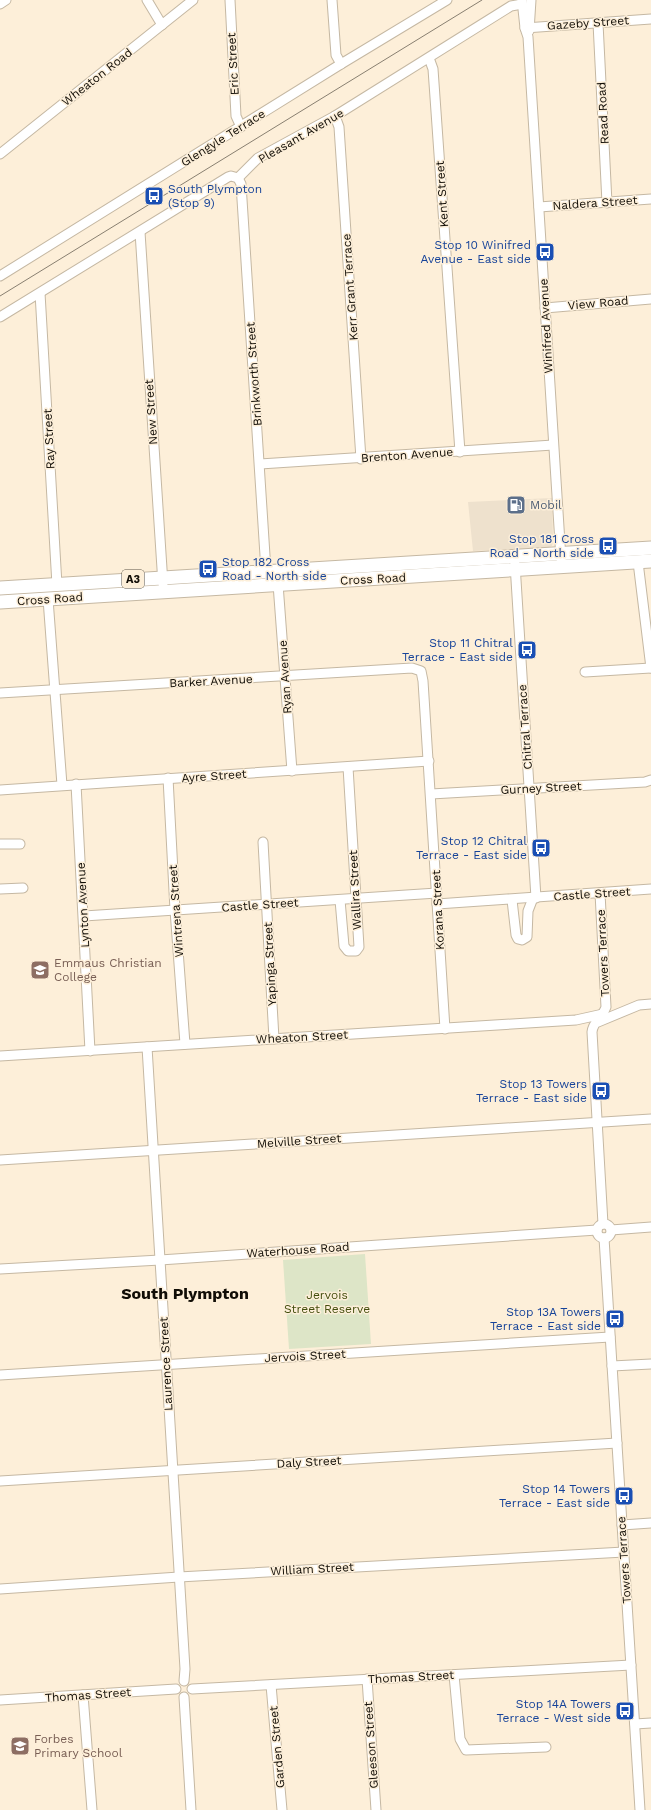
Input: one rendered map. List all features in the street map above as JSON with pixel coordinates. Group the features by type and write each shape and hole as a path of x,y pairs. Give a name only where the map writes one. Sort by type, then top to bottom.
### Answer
{"highway":[{"name":"Cross Road","path":"0,588 651,548"},
{"name":"Cross Road","path":"0,602 645,562"},
{"path":"330,581 334,571 338,567 349,580"}],"street":[{"path":"0,4 6,0"},
{"path":"147,0 162,25"},
{"name":"Wheaton Road","path":"0,154 193,0"},
{"name":"Eric Street","path":"230,0 236,116 241,127"},
{"path":"332,0 336,54 341,64"},
{"name":"Glengyle Terrace","path":"0,276 241,127 432,4 447,0"},
{"name":"Winifred Avenue","path":"525,1 561,568"},
{"name":"Pleasant Avenue","path":"238,178 258,158 335,116 511,6 525,1"},
{"name":"Gazeby Street","path":"528,30 598,23 651,20"},
{"name":"Read Road","path":"598,23 607,203"},
{"name":"Kent Street","path":"429,58 433,69 460,452"},
{"name":"Kerr Grant Terrace","path":"335,116 338,121 340,135 361,459"},
{"path":"0,317 228,177 231,176 238,178"},
{"name":"Brinkworth Street","path":"238,178 241,184 266,571"},
{"name":"Naldera Street","path":"539,207 651,199"},
{"name":"New Street","path":"140,232 163,591"},
{"name":"Ray Street","path":"40,293 57,585"},
{"name":"View Road","path":"545,308 651,299"},
{"name":"Brenton Avenue","path":"260,464 361,459 553,445"},
{"name":"Chitral Terrace","path":"512,900 516,935 522,940 528,937 528,911 535,898 515,556"},
{"path":"585,672 651,668 645,562"},
{"name":"Ryan Avenue","path":"278,584 292,771"},
{"path":"48,599 62,785"},
{"name":"Barker Avenue","path":"0,692 285,677 412,668 421,672"},
{"name":"Korana Street","path":"421,672 429,761 445,1029"},
{"name":"Ayre Street","path":"0,790 429,761"},
{"name":"Wallira Street","path":"340,900 344,946 348,951 356,951 359,947 348,767"},
{"name":"Wintrena Street","path":"168,778 175,910 185,1044"},
{"name":"Gurney Street","path":"431,794 645,782 651,780"},
{"name":"Lynton Avenue","path":"76,784 90,1051"},
{"name":"Yapinga Street","path":"263,842 274,1039"},
{"path":"0,844 20,844"},
{"path":"0,890 23,888"},
{"name":"Castle Street","path":"437,904 651,890"},
{"name":"Castle Street","path":"84,916 437,893"},
{"name":"Towers Terrace","path":"595,1023 603,1014 606,1007 600,893"},
{"path":"611,1230 610,1235 604,1238 599,1236 597,1122 592,1032 595,1023 639,1005 651,1004"},
{"name":"Wheaton Street","path":"0,1056 576,1020 603,1014"},
{"name":"Laurence Street","path":"147,1047 185,1669 184,1681"},
{"name":"Melville Street","path":"0,1160 651,1119"},
{"path":"600,1227 608,1225 611,1230"},
{"name":"Waterhouse Road","path":"0,1269 160,1260 600,1227"},
{"path":"611,1230 651,1227"},
{"name":"Towers Terrace","path":"604,1238 640,1810"},
{"name":"Jervois Street","path":"0,1375 610,1337"},
{"path":"612,1366 651,1364"},
{"name":"Daly Street","path":"0,1481 617,1443"},
{"path":"622,1525 651,1523"},
{"name":"William Street","path":"0,1589 179,1577 624,1552"},
{"name":"Thomas Street","path":"192,1689 631,1665"},
{"path":"454,1675 460,1739 466,1750 546,1747"},
{"name":"Gleeson Street","path":"367,1679 376,1810"},
{"path":"184,1681 190,1684 192,1689 190,1694 184,1697 178,1695 176,1689 178,1684 184,1681"},
{"name":"Garden Street","path":"271,1684 282,1810"},
{"name":"Thomas Street","path":"0,1700 176,1689"},
{"path":"83,1695 92,1810"},
{"path":"184,1697 191,1810"},
{"path":"635,1724 651,1723"}],"shaded area":[{"path":"552,498 552,546 547,548 473,551 468,502"}],"green space":[{"name":"Jervois Street Reserve","path":"365,1254 371,1344 289,1349 283,1260"}],"tram line":[{"path":"0,296 482,0"}],"place":[{"name":"South Plympton (Stop 9)","path":"154,196"},
{"name":"Stop 10 Winifred Avenue - East side","path":"545,252"},
{"name":"Mobil","path":"516,505"},
{"name":"Stop 181 Cross Road - North side","path":"608,546"},
{"name":"Stop 182 Cross Road - North side","path":"208,569"},
{"name":"Stop 11 Chitral Terrace - East side","path":"527,650"},
{"name":"Stop 12 Chitral Terrace - East side","path":"541,848"},
{"name":"Emmaus Christian College","path":"40,970"},
{"name":"Stop 13 Towers Terrace - East side","path":"601,1091"},
{"name":"Stop 13A Towers Terrace - East side","path":"615,1319"},
{"name":"Stop 14 Towers Terrace - East side","path":"624,1496"},
{"name":"Stop 14A Towers Terrace - West side","path":"625,1711"},
{"name":"Forbes Primary School","path":"20,1746"}],"district":[{"name":"South Plympton","path":"185,1293"}]}
